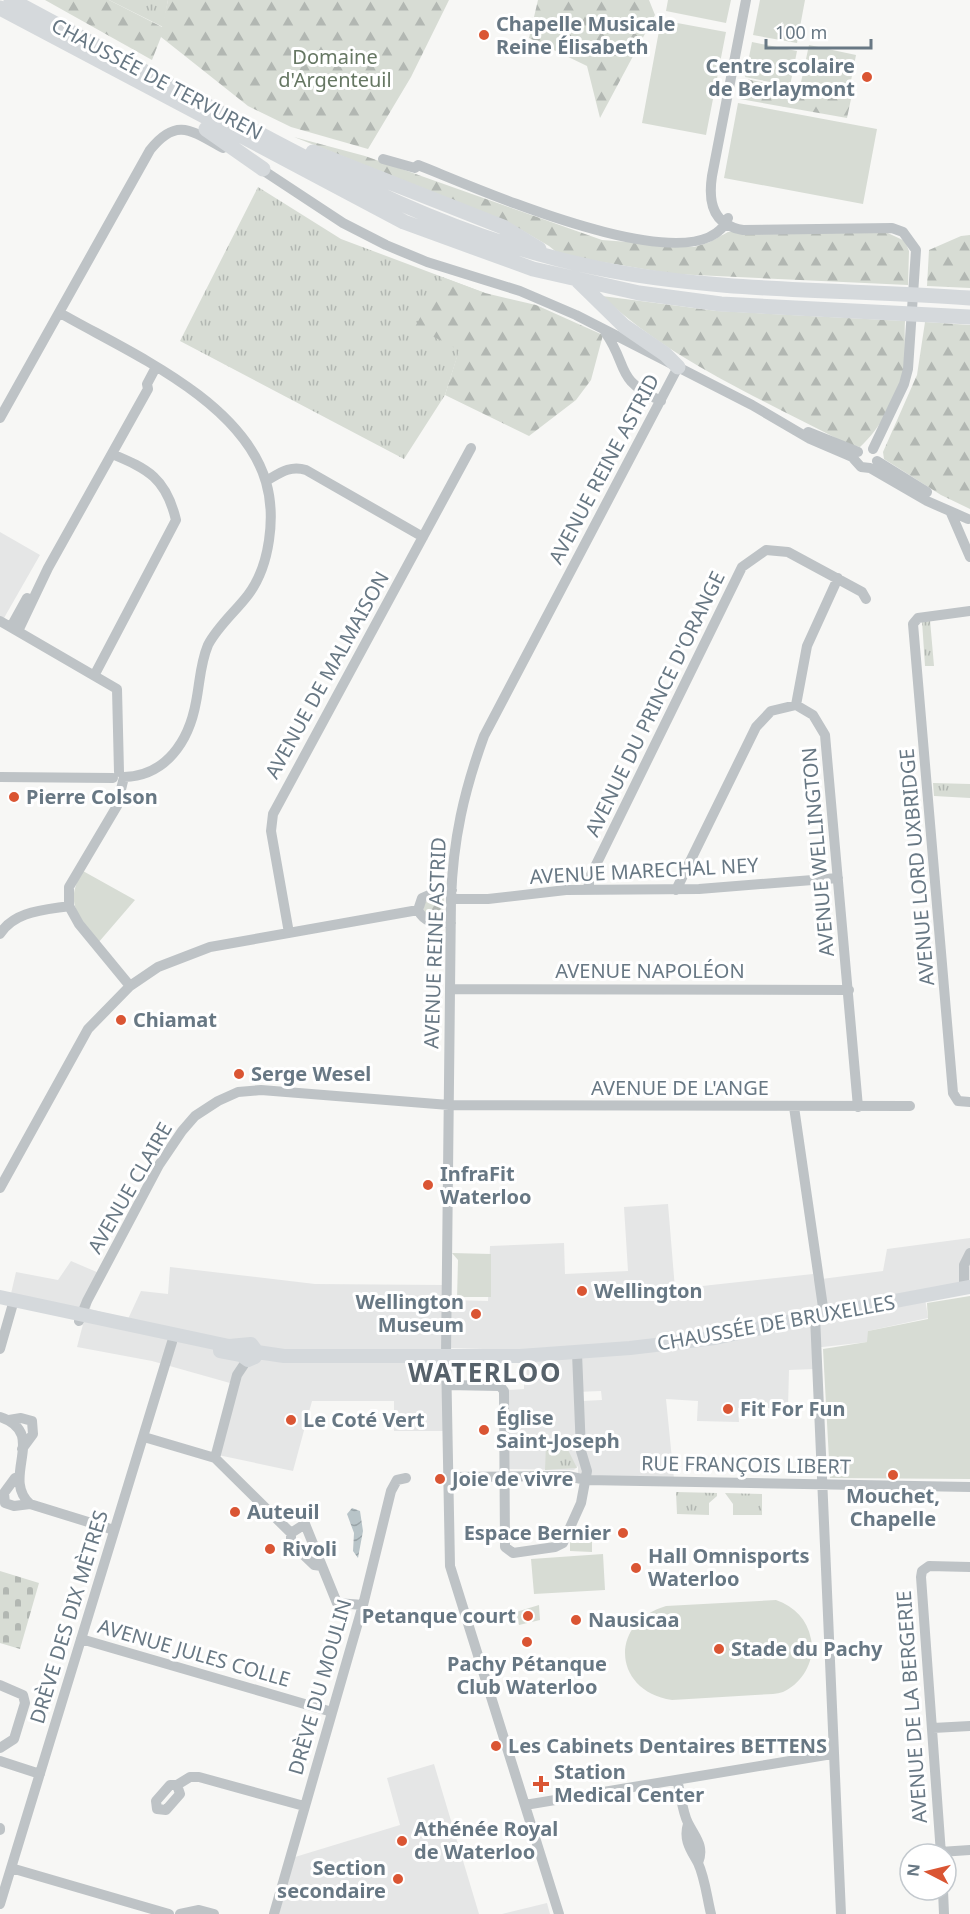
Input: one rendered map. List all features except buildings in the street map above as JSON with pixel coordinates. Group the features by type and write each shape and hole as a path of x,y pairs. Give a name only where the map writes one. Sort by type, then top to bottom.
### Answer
{"highway":[{"name":"CHAUSSÉE DE TERVUREN","path":"11,0 270,146"},
{"name":"CHAUSSÉE DE TERVUREN","path":"0,8 174,102"},
{"path":"174,102 382,197 470,232 536,254 644,276 722,286 970,298"},
{"path":"174,102 186,116 263,169"},
{"path":"270,146 290,142 503,227 544,252 567,270 624,326 665,354 678,367"},
{"path":"270,146 404,222 533,269 595,285 721,304 970,316"}],"main road":[{"name":"CHAUSSÉE DE BRUXELLES","path":"6,1302 247,1353 284,1356 446,1356 577,1353 715,1338 819,1315 967,1287"},
{"name":"CHAUSSÉE DE BRUXELLES","path":"168,1337 201,1340 229,1346 247,1353"}],"street":[{"path":"746,0 710,190 713,212 743,230 892,228 903,232 911,240 916,250 911,346 904,384 873,449 874,465"},
{"path":"0,418 150,150 169,130 189,131 263,169 343,223 386,245 427,262 520,291 678,367 796,429 810,439 857,456"},
{"path":"383,159 408,168 415,168 418,165 582,227 618,237 687,244 704,241 718,234 727,221"},
{"path":"0,777 140,777 160,767 172,756 183,738 196,703 201,661 210,642 250,592 261,573 267,549 271,510 266,481 255,458 220,411 159,369 60,313"},
{"path":"603,329 612,342 626,378 660,401"},
{"name":"AVENUE REINE ASTRID","path":"559,1914 450,1566 446,1356 451,923 455,839 465,786 484,736 678,367"},
{"path":"130,986 79,924 69,906 69,887 117,806 119,696 112,683 7,626 39,575 48,568 148,389 147,384 159,369"},
{"path":"857,456 865,447 873,449"},
{"name":"AVENUE DE MALMAISON","path":"289,933 270,831 273,814 471,448"},
{"path":"95,674 176,520 172,504 150,471 114,450"},
{"path":"857,456 861,467 874,465 969,519"},
{"path":"874,465 951,513 969,519"},
{"path":"266,481 285,470 297,467 306,470 423,537"},
{"path":"951,513 968,538 970,558"},
{"name":"AVENUE DU PRINCE D'ORANGE","path":"588,889 591,877 742,567 759,554 777,549 788,552 838,578 862,592 866,599"},
{"path":"676,890 756,727 771,711 796,705 807,646 838,578"},
{"name":"AVENUE LORD UXBRIDGE","path":"970,611 918,618 913,624 952,1094 958,1101 970,1102"},
{"name":"AVENUE WELLINGTON","path":"796,705 813,715 825,735 858,1107"},
{"name":"AVENUE MARECHAL NEY","path":"418,910 422,898 452,895 488,899 588,889 676,890 838,878"},
{"path":"0,934 4,926 21,916 69,906"},
{"path":"0,1188 88,1029 130,986 158,967 184,955 210,947 418,910 422,918 432,923 451,923"},
{"name":"AVENUE NAPOLÉON","path":"450,989 849,990"},
{"name":"AVENUE CLAIRE","path":"80,1317 159,1165 195,1116 218,1101 238,1092 261,1090 449,1104"},
{"name":"AVENUE DE L'ANGE","path":"449,1104 910,1106"},
{"path":"794,1107 819,1315 822,1485 832,1755 841,1914"},
{"path":"967,1287 964,1265 970,1253"},
{"path":"0,1348 6,1302"},
{"name":"DRÈVE DES DIX MÈTRES","path":"0,1904 144,1437 168,1337"},
{"path":"215,1458 237,1375 247,1353"},
{"path":"447,1386 500,1386 504,1391 505,1547 513,1553 555,1547 562,1543 581,1503 586,1480 581,1451 577,1353"},
{"path":"5,1419 32,1420 33,1434 22,1450"},
{"path":"5,1419 20,1432 22,1450 15,1478 4,1493 5,1503 14,1506 30,1504 114,1530"},
{"path":"144,1437 215,1458 291,1533 291,1543 314,1565 322,1566"},
{"name":"RUE FRANÇOIS LIBERT","path":"449,1477 568,1476 586,1480 970,1487"},
{"path":"15,1478 18,1492 30,1504"},
{"name":"DRÈVE DU MOULIN","path":"274,1914 363,1605 391,1491 397,1480 406,1478"},
{"path":"291,1533 305,1524 337,1603 363,1605"},
{"name":"AVENUE DE LA BERGERIE","path":"940,1842 922,1571 929,1566 970,1567"},
{"name":"AVENUE JULES COLLE","path":"81,1639 332,1712"},
{"path":"0,1685 23,1695 26,1703 14,1739 0,1748"},
{"path":"933,1728 970,1726"},
{"path":"525,1804 832,1755"},
{"path":"0,1759 40,1774"},
{"path":"177,1785 190,1777 199,1777 304,1806"},
{"path":"677,1780 688,1824 696,1833 702,1854 698,1863 711,1914"},
{"path":"11,1868 169,1914"},
{"path":"180,1914 199,1910 214,1914"}],"shaded area":[{"path":"0,532 40,555 4,618 0,616"},
{"path":"668,1204 675,1289 813,1274 814,1280 883,1271 887,1249 970,1238 970,1284 924,1292 928,1318 868,1331 868,1342 813,1348 815,1369 789,1370 788,1408 738,1408 739,1422 697,1421 698,1401 666,1399 674,1479 578,1480 578,1466 574,1470 508,1469 507,1390 524,1389 524,1383 521,1383 521,1350 448,1348 449,1300 488,1301 490,1246 564,1243 565,1274 628,1271 624,1207","holes":["601,1391 602,1400 582,1401 578,1459 577,1449 570,1437 578,1435 576,1392"]},
{"path":"71,1261 99,1273 90,1309 128,1319 141,1291 168,1294 170,1267 315,1284 445,1285 444,1431 394,1431 394,1401 312,1401 293,1471 218,1455 237,1385 152,1361 77,1347 86,1313 10,1298 16,1272 58,1280"},
{"name":"Athénée Royal de Waterloo","path":"434,1764 479,1914 279,1914 295,1857 400,1825 387,1778"},
{"name":"Athénée Royal de Waterloo","path":"547,1903 550,1914 502,1914"}],"green space":[{"name":"Domaine d'Argenteuil","path":"45,0 109,0 162,27 168,0 449,0 411,77 368,149 291,127 248,106 161,37 152,60"},
{"path":"109,0 168,0 163,27"},
{"path":"538,0 649,0 655,15 600,118 587,66 529,38"},
{"path":"668,0 731,0 726,23 666,11"},
{"path":"760,0 805,0 797,43 753,35"},
{"path":"661,20 726,32 706,135 642,123"},
{"path":"752,42 797,51 790,86 745,77"},
{"path":"809,45 856,55 848,96 800,87"},
{"path":"745,79 851,99 847,118 740,99"},
{"path":"738,103 877,129 863,204 724,178"},
{"path":"294,137 365,156 602,240 694,247 710,242 728,232 879,229 905,241 909,251 908,285 674,274 560,255 506,221"},
{"path":"258,187 341,239 485,293 465,332 445,395 404,459 180,341"},
{"path":"970,235 970,288 927,286 929,250 961,236"},
{"path":"442,277 485,293 536,305 603,335 591,380 576,400 529,436 445,395 459,350 415,327"},
{"path":"602,296 717,311 905,321 904,369 893,401 875,431 860,447 849,445 689,360 629,320"},
{"path":"925,322 970,325 970,509 941,495 884,459 883,452 917,375"},
{"path":"930,620 934,666 925,666 922,621"},
{"path":"933,783 970,784 970,798 934,796"},
{"path":"83,871 135,900 98,943 80,917 74,901 77,882"},
{"path":"444,896 443,920 424,915 423,903 433,897"},
{"path":"452,1253 491,1254 491,1297 462,1297 461,1304 453,1303 457,1299 458,1260"},
{"path":"970,1296 970,1479 830,1478 823,1349 867,1342 868,1331 928,1319 927,1303"},
{"path":"546,1444 566,1446 577,1468 545,1470"},
{"path":"676,1492 717,1493 717,1496 709,1503 709,1515 677,1514"},
{"path":"725,1493 762,1494 762,1515 733,1515 733,1504"},
{"path":"570,1540 592,1541 592,1552 570,1551"},
{"path":"603,1554 605,1590 534,1594 531,1559"},
{"path":"0,1571 39,1583 20,1649 0,1643"},
{"name":"Stade du Pachy","path":"776,1600 794,1610 807,1625 812,1647 809,1663 802,1677 783,1692 672,1700 652,1694 638,1684 629,1671 625,1656 627,1641 634,1627 647,1615 666,1606"},
{"name":"Petanque court","path":"539,1605 540,1620 519,1625 516,1612"}],"water":[{"path":"352,1508 360,1511 363,1531 358,1558 353,1551 354,1533 347,1514"}],"place":[{"name":"Chapelle Musicale Reine Élisabeth","path":"484,35"},
{"name":"Centre scolaire de Berlaymont","path":"867,77"},
{"name":"Pierre Colson","path":"14,797"},
{"name":"Chiamat","path":"121,1020"},
{"name":"Serge Wesel","path":"239,1074"},
{"name":"InfraFit Waterloo","path":"428,1185"},
{"name":"Wellington","path":"582,1291"},
{"name":"Wellington Museum","path":"476,1314"},
{"name":"Fit For Fun","path":"728,1409"},
{"name":"Le Coté Vert","path":"291,1420"},
{"name":"Église Saint-Joseph","path":"484,1430"},
{"name":"Mouchet, Chapelle","path":"893,1475"},
{"name":"Joie de vivre","path":"440,1479"},
{"name":"Auteuil","path":"235,1512"},
{"name":"Espace Bernier","path":"623,1533"},
{"name":"Rivoli","path":"270,1549"},
{"name":"Hall Omnisports Waterloo","path":"636,1568"},
{"name":"Petanque court","path":"528,1616"},
{"name":"Nausicaa","path":"576,1620"},
{"name":"Pachy Pétanque Club Waterloo","path":"527,1642"},
{"name":"Stade du Pachy","path":"719,1649"},
{"name":"Les Cabinets Dentaires BETTENS","path":"496,1746"},
{"name":"Station Medical Center","path":"541,1784"},
{"name":"Athénée Royal de Waterloo","path":"402,1841"},
{"name":"Section secondaire","path":"398,1879"}],"district":[{"name":"WATERLOO","path":"485,1373"}]}
